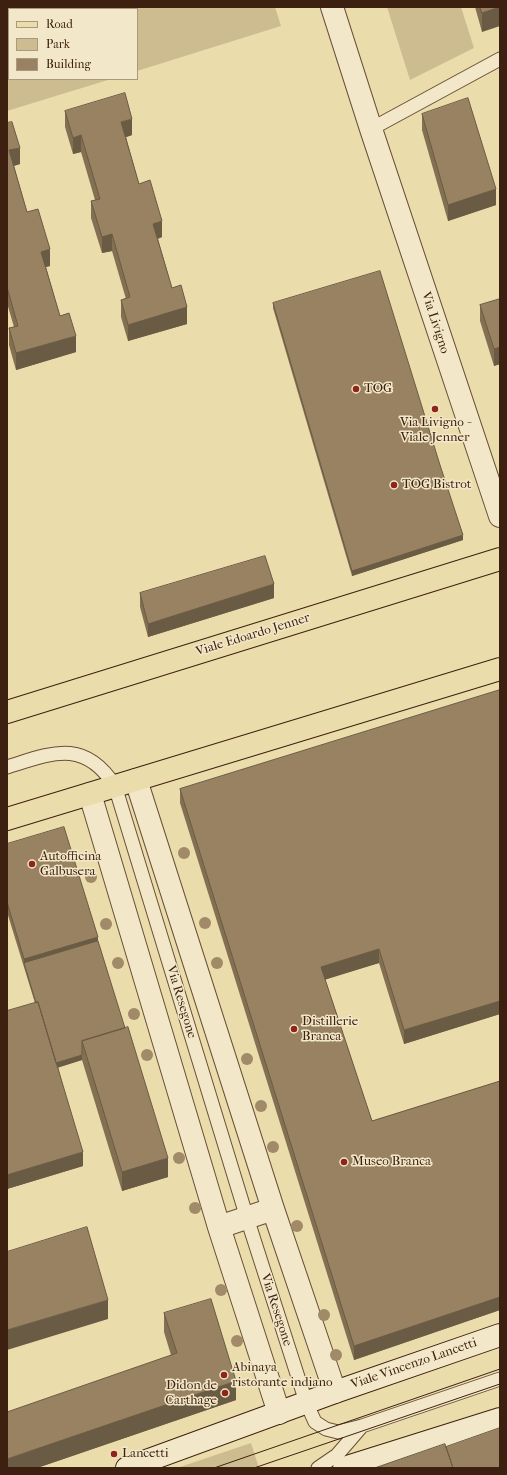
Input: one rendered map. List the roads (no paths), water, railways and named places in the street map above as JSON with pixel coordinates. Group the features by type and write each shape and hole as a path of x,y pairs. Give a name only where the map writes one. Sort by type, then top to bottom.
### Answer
{"main road":[{"name":"Viale Edoardo Jenner","path":"7,712 500,559"},
{"path":"7,819 500,669"}],"street":[{"name":"Via Livigno","path":"332,7 371,129 500,516"},
{"name":"Via Resegone","path":"136,780 273,1209 335,1392"},
{"path":"90,794 219,1226 279,1413"},
{"path":"219,1226 273,1209"},
{"name":"Viale Vincenzo Lancetti","path":"127,1468 306,1402 500,1334"},
{"path":"344,1468 500,1419"}],"lane":[{"path":"371,129 500,59"},
{"path":"7,767 54,753 70,752 85,757 97,765 115,786"},
{"name":"Via Resegone","path":"115,786 247,1218 306,1402"},
{"path":"306,1402 315,1422 326,1429 338,1432 362,1426 500,1379"},
{"path":"318,1468 337,1455 362,1426"}],"tram line":[{"path":"214,1468 500,1369"},
{"path":"254,1468 500,1384"}],"place":[{"name":"TOG","path":"356,389"},
{"name":"Via Livigno - Viale Jenner","path":"435,409"},
{"name":"TOG Bistrot","path":"394,485"},
{"name":"Autofficina Galbusera","path":"32,864"},
{"name":"Distillerie Branca","path":"294,1029"},
{"name":"Museo Branca","path":"344,1162"},
{"name":"Abinaya ristorante indiano","path":"224,1375"},
{"name":"Didon de Carthage","path":"225,1393"},
{"name":"Lancetti","path":"114,1454"}]}
